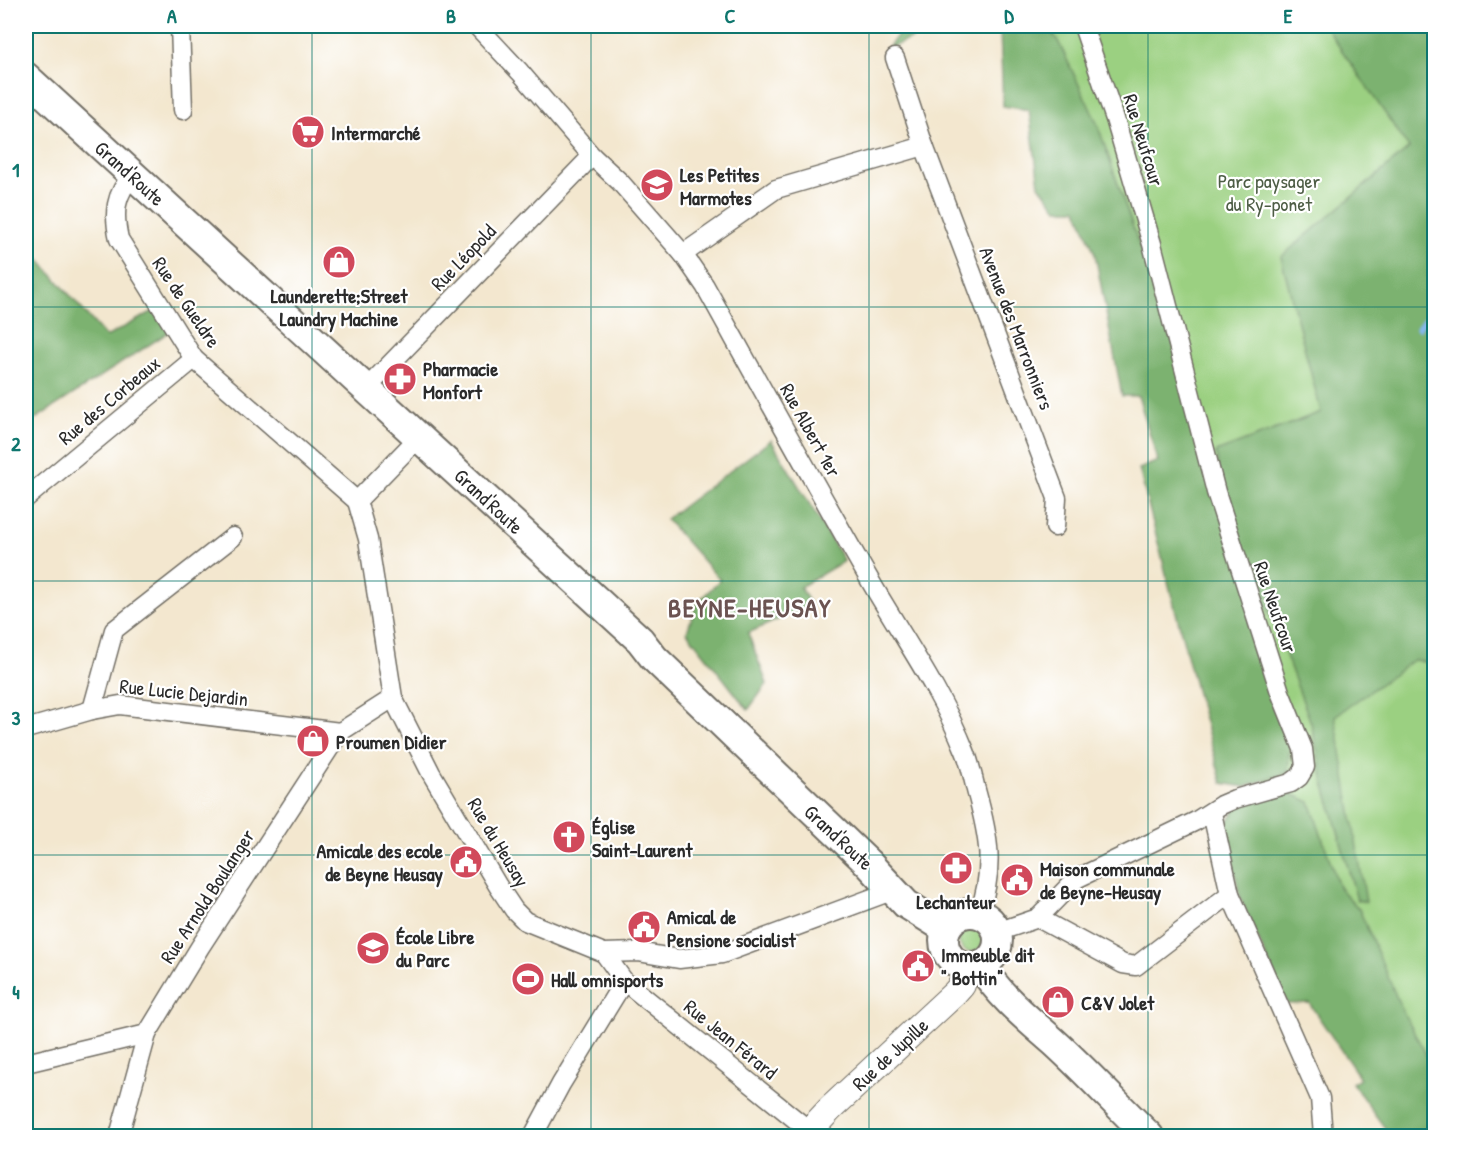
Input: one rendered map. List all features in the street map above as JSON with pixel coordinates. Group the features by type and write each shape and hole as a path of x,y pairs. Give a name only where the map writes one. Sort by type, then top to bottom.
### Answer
{"main road":[{"name":"Grand'Route","path":"26,77 640,640 654,658 913,910 946,929"},
{"path":"982,959 955,962 947,953 943,941 946,929 961,915 969,913 982,959 1033,1025 1054,1042 1149,1137"}],"street":[{"path":"180,26 183,110"},
{"name":"Rue Albert 1er","path":"477,26 592,156 620,182 683,254 705,286 831,512 925,671 966,752 989,844 982,959"},
{"name":"Rue Neufcour","path":"1038,918 1076,879 1212,813 1235,799 1295,780 1305,767 1303,749 1281,692 1216,492 1152,244 1115,119 1083,26"},
{"name":"Avenue des Marronniers","path":"896,58 924,146 1057,498 1055,527"},
{"path":"683,254 776,189 924,146"},
{"name":"Rue Léopold","path":"366,389 592,156"},
{"name":"Rue de Gueldre","path":"133,175 120,191 117,226 119,239 194,359 357,501"},
{"name":"Rue des Corbeaux","path":"26,498 194,359"},
{"path":"357,501 419,437"},
{"name":"Rue du Heusay","path":"357,501 368,539 393,698 431,773 514,910 525,921 604,953 638,952 679,959 722,954 894,890"},
{"path":"92,710 114,630 233,537"},
{"name":"Rue Arnold Boulanger","path":"119,1137 147,1034 200,947 340,732 393,698"},
{"name":"Rue Lucie Dejardin","path":"26,729 92,710 120,705 340,732"},
{"path":"1212,813 1230,894 1320,1098 1323,1137"},
{"path":"982,959 1038,918 1123,964 1136,966 1230,894"},
{"name":"Rue Jean Férard","path":"604,953 624,981 810,1135"},
{"name":"Rue de Jupille","path":"810,1135 947,1002 982,959"},
{"path":"532,1137 615,992 624,981"},
{"path":"26,1063 147,1034"}],"green space":[{"path":"905,26 1047,26 1058,41 1097,123 1183,372 1263,638 1254,644 1280,692 1291,729 1288,772 1245,787 1222,783 1139,469 1158,461 1138,396 1122,396 1095,254 1077,209 1057,209 1039,185 1029,110 1003,106 1000,30 935,28 887,49"},
{"name":"Parc paysager du Ry-ponet","path":"1011,26 1434,26 1434,1133 1281,825 1263,776 1101,205"},
{"path":"1325,26 1434,26 1434,664 1414,660 1335,716 1366,902 1357,900 1324,782 1311,723 1273,621 1250,571 1222,491 1216,452 1321,412 1281,257 1409,148"},
{"path":"37,257 106,337 159,308 172,330 26,425 26,260"},
{"path":"771,440 844,561 800,587 811,605 748,633 767,684 748,710 687,632 696,604 720,580 666,519"},
{"path":"1285,791 1310,802 1339,887 1359,909 1402,1010 1434,1069 1434,1136 1386,1136 1390,1135 1352,1083 1360,1078 1309,1003 1287,1004 1240,898 1225,826 1238,805"},
{"path":"971,928 976,929 982,935 982,945 976,951 971,952 966,951 960,945 959,940 960,935 966,929"}],"waterway":[{"path":"1418,328 1434,310"}],"place":[{"name":"Intermarché","path":"308,132"},
{"name":"Les Petites Marmotes","path":"657,185"},
{"name":"Launderette;Street Laundry Machine","path":"339,262"},
{"name":"Pharmacie Monfort","path":"400,379"},
{"name":"Proumen Didier","path":"313,741"},
{"name":"Église Saint-Laurent","path":"569,837"},
{"name":"Amicale des ecole de Beyne Heusay","path":"466,862"},
{"name":"Lechanteur","path":"956,868"},
{"name":"Maison communale de Beyne-Heusay","path":"1017,880"},
{"name":"Amical de Pensione socialist","path":"644,927"},
{"name":"École Libre du Parc","path":"373,948"},
{"name":"Immeuble dit \" Bottin\"","path":"918,966"},
{"name":"Hall omnisports","path":"528,979"},
{"name":"C&V Jolet","path":"1058,1002"}],"district":[{"name":"BEYNE-HEUSAY","path":"750,607"}]}
